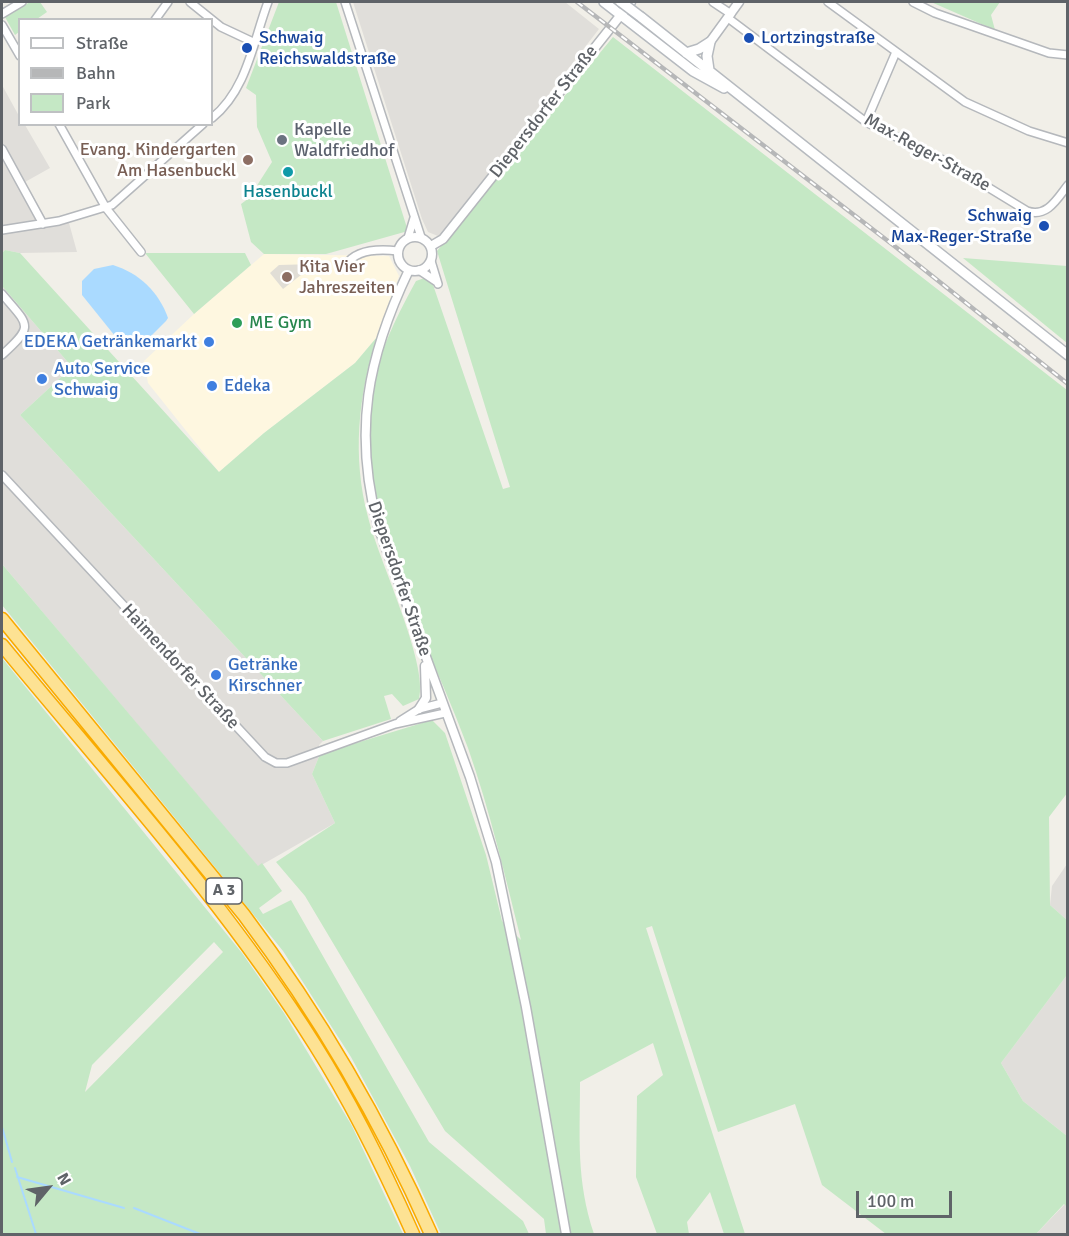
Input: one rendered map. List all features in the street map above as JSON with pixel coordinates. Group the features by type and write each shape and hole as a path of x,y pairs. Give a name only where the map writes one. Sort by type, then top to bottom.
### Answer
{"highway":[{"name":"A 3","path":"2,619 237,906 274,956 328,1035 362,1095 431,1234"},
{"name":"A 3","path":"2,645 201,886 287,1002 348,1102 413,1234"}],"main road":[{"path":"604,2 693,71 742,97"},
{"path":"621,2 1068,355"},
{"path":"686,53 699,50 710,42"},
{"path":"709,70 707,56 710,42"}],"street":[{"path":"2,14 22,2"},
{"path":"156,18 168,2"},
{"path":"190,2 210,18"},
{"path":"213,117 226,107 245,74 253,42 268,2"},
{"path":"345,2 414,218 421,237 431,246 430,261 438,284 419,270 409,270 400,262 398,251 408,238 414,218"},
{"name":"Diepersdorfer Straße","path":"431,246 443,239 631,2"},
{"path":"712,2 730,16"},
{"path":"710,42 739,2"},
{"path":"828,2 965,102 1029,131 1068,143"},
{"path":"913,2 1037,50 1068,55"},
{"name":"Max-Reger-Straße","path":"730,16 866,122 945,161 1033,213 1050,208 1068,185"},
{"path":"213,21 221,27 253,42"},
{"path":"2,25 18,53"},
{"path":"866,122 896,52"},
{"path":"60,126 105,208 141,252"},
{"path":"2,230 43,224 105,208 201,126"},
{"path":"2,149 43,224"},
{"path":"408,238 421,237"},
{"path":"346,266 357,255 375,250 398,251"},
{"path":"419,270 430,261"},
{"name":"Diepersdorfer Straße","path":"409,270 395,299 370,379 364,454 369,492 378,526 486,828 500,880 526,1007 566,1234"},
{"path":"2,294 21,316 26,329 23,335 2,355"},
{"name":"Haimendorfer Straße","path":"2,475 265,757 276,763 286,763 395,724 445,713"},
{"path":"419,709 426,698 427,687 424,653"},
{"name":"Haimendorfer Straße","path":"395,724 419,709 442,703"}],"shaded area":[{"path":"353,2 565,2 599,29 550,92 546,104 444,232 438,236 428,232 422,219"},
{"path":"2,85 18,114 18,126 26,126 50,168 25,182 46,219 69,223 77,252 20,253 5,250 2,253"},
{"path":"264,254 389,256 399,276 377,337 355,363 264,433 219,472 148,383 144,361 194,314"},
{"name":"Kita Vier Jahreszeiten","path":"315,264 283,289 270,273 279,265"},
{"path":"2,286 72,367 20,415 323,741 319,745 320,754 312,774 335,823 258,867 2,564"},
{"path":"1067,864 1067,920 1050,905 1052,886"},
{"path":"1067,975 1067,1136 1023,1101 1001,1063"},
{"path":"1065,1204 1067,1234 1036,1234"}],"green space":[{"path":"30,2 40,2 47,12 38,18 18,18 18,33 15,35 5,17"},
{"path":"279,2 336,2 408,231 326,254 264,254 251,242 241,204 249,198 272,162 257,127 256,95 246,88"},
{"path":"931,2 1000,2 991,15 995,30"},
{"path":"613,37 1067,390 1068,792 1049,817 1050,905 1067,920 1067,975 1001,1063 1023,1101 1067,1136 1067,1207 1064,1204 1036,1234 886,1234 822,1185 795,1104 718,1132 652,926 646,928 745,1234 724,1234 710,1192 687,1222 689,1234 657,1234 636,1177 637,1096 663,1075 653,1043 580,1082 582,1177 594,1234 546,1234 544,1219 445,1131 305,896 276,862 335,823 312,774 320,754 432,720 445,733 486,855 502,921 521,940 490,820 468,748 401,584 387,542 376,500 369,456 368,412 374,378 392,328 416,281 430,276 503,489 510,487 437,251"},
{"path":"5,250 20,253 219,472 264,433 355,363 377,337 365,382 359,427 360,472 373,535 417,662 420,683 419,699 403,706 392,694 384,696 391,719 323,741 20,415 72,367 2,286 2,253"},
{"path":"145,253 245,253 251,265 194,314"},
{"path":"963,258 1067,266 1067,343"},
{"path":"2,564 258,866 262,863 282,891 259,908 263,914 291,900 429,1142 523,1221 529,1234 441,1234 410,1166 351,1057 283,951 2,605"},
{"path":"2,658 242,953 284,1013 352,1126 403,1234 2,1234","holes":["214,942 223,952 85,1092 92,1065"]}],"water":[{"path":"113,265 131,273 147,285 159,300 168,318 143,344 128,345 115,336 82,295 82,281 94,269"}],"waterway":[{"path":"2,1127 12,1162"},
{"path":"15,1168 36,1234"},
{"path":"17,1177 124,1208"},
{"path":"134,1208 200,1234"}],"railway":[{"path":"577,2 897,248 1068,384"}],"place":[{"name":"Lortzingstraße","path":"749,38"},
{"name":"Schwaig Reichswaldstraße","path":"247,48"},
{"name":"Kapelle Waldfriedhof","path":"282,140"},
{"name":"Evang. Kindergarten Am Hasenbuckl","path":"248,160"},
{"name":"Hasenbuckl","path":"288,172"},
{"name":"Schwaig Max-Reger-Straße","path":"1044,226"},
{"name":"Kita Vier Jahreszeiten","path":"287,277"},
{"name":"ME Gym","path":"237,323"},
{"name":"EDEKA Getränkemarkt","path":"209,342"},
{"name":"Auto Service Schwaig","path":"42,379"},
{"name":"Edeka","path":"212,386"},
{"name":"Getränke Kirschner","path":"216,675"}]}
